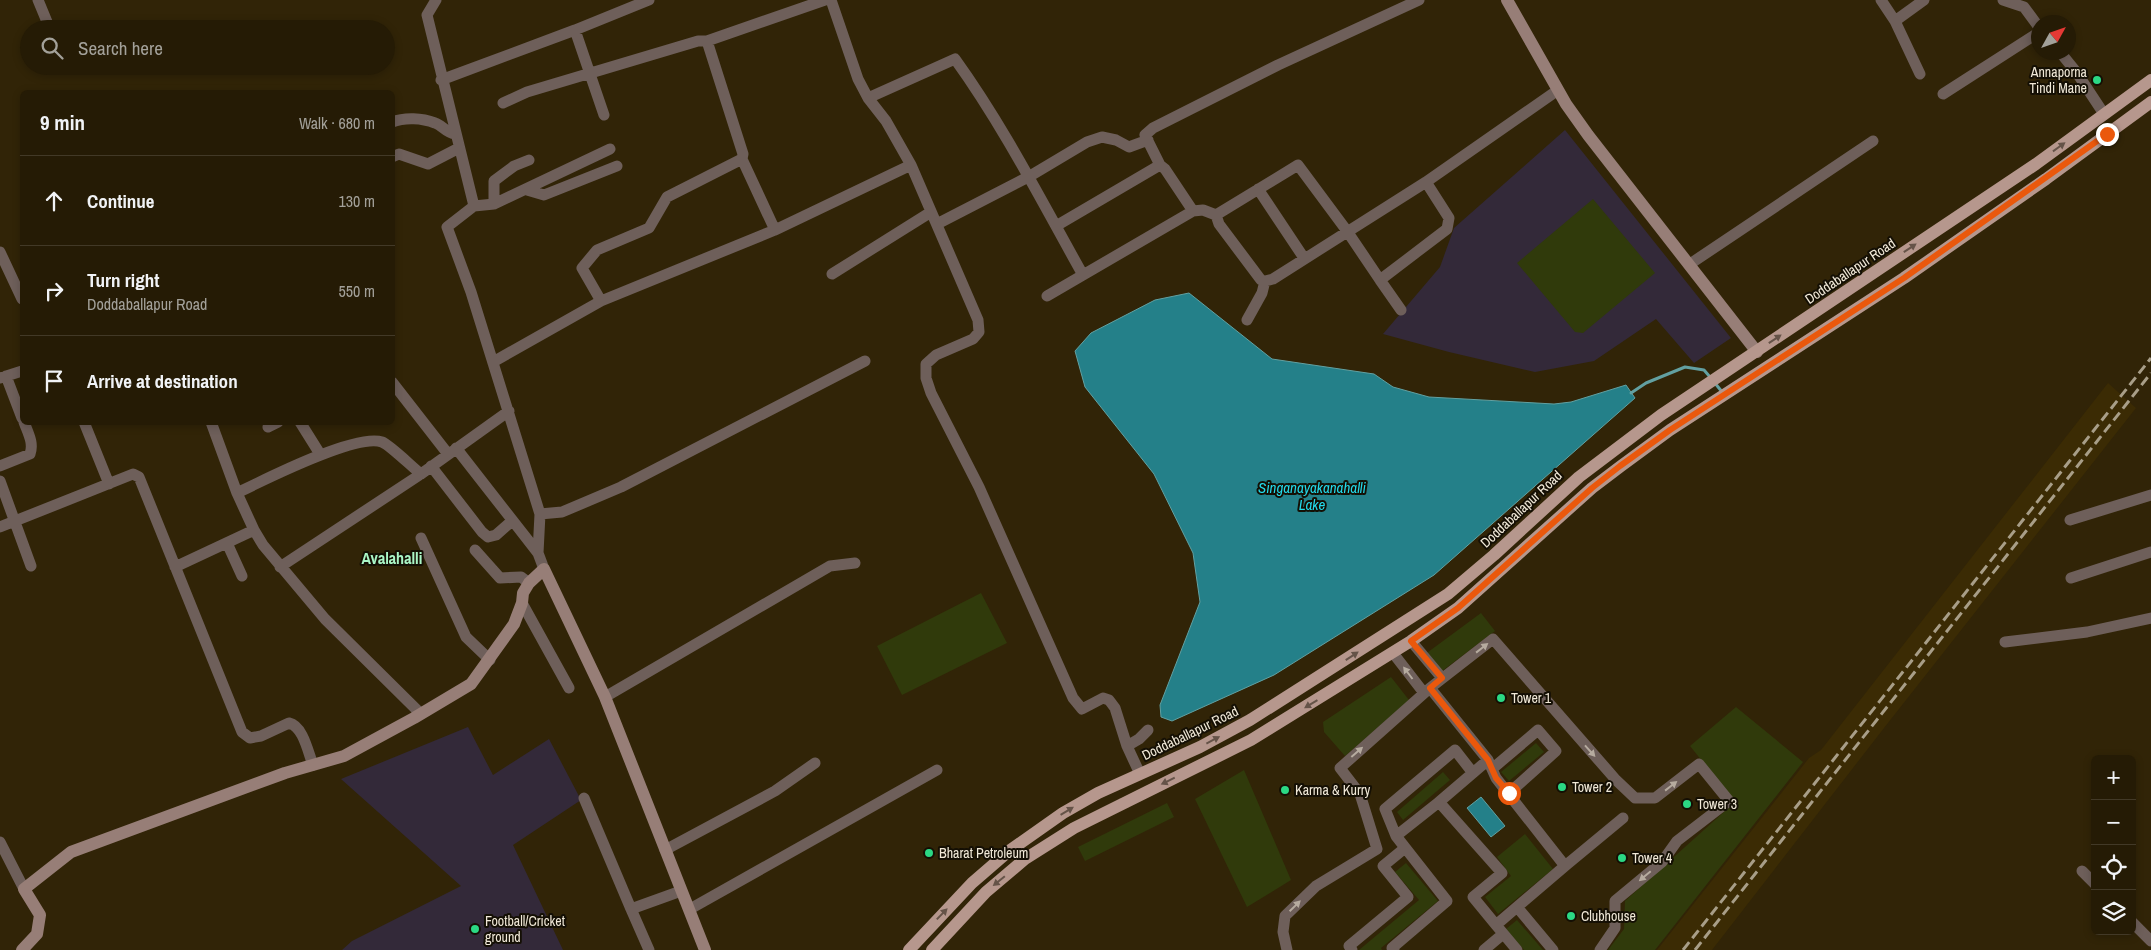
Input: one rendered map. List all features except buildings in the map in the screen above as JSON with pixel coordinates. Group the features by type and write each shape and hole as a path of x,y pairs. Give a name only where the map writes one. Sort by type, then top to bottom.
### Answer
{"main road":[{"name":"Doddaballapur Road","path":"909,950 972,883 1009,851 1063,813 1098,793 1200,747 1250,720 1448,594 1494,555 1579,476 1654,420 2036,164 2151,80"},
{"path":"932,950 986,892 1025,859 1074,828 1252,740 1411,641 1464,602 1592,488 1670,430 1904,278 2046,179 2151,102"},
{"path":"2036,164 2046,179"}],"street":[{"path":"38,0 46,20"},
{"path":"436,0 426,15 474,206"},
{"path":"441,80 649,0"},
{"path":"503,103 527,92 698,41 707,41 825,0"},
{"path":"831,0 858,79 868,98 886,121 911,165 978,320 978,332 973,340 936,355 926,364 926,378 930,393 979,487 1073,698 1082,709 1104,698 1109,700 1115,708 1127,746 1140,774"},
{"path":"1193,211 1165,169 1160,165 1145,135 1153,128 1278,65 1419,0"},
{"path":"1508,0 1558,90 1593,143 1690,264 1757,352"},
{"path":"1881,0 1895,21 1920,74"},
{"path":"1895,21 1924,0"},
{"path":"2003,0 2024,7 2031,16"},
{"path":"575,30 604,115"},
{"path":"1942,94 2031,37"},
{"path":"707,41 743,154 742,159 775,230"},
{"path":"868,98 955,59 976,87 1030,176 1083,275"},
{"path":"2066,60 2104,114"},
{"path":"1216,216 1218,224 1261,280 1273,279 1426,182 1558,90"},
{"path":"395,121 403,118 437,123 448,132 455,134"},
{"path":"936,224 1030,176 1087,142 1102,137 1116,140 1129,147 1148,140"},
{"path":"1690,264 1873,141"},
{"path":"395,156 399,154 428,164 459,148"},
{"path":"538,553 540,514 471,292 447,227 474,206 494,204 610,149"},
{"path":"601,301 582,268 597,250 649,228 667,197 742,159"},
{"path":"494,204 494,182 514,166 529,160"},
{"path":"493,362 601,301 775,230 911,165"},
{"path":"1056,226 1160,165"},
{"path":"1216,216 1298,165 1347,231 1401,310"},
{"path":"527,190 544,195 617,166"},
{"path":"1380,280 1447,229 1449,218 1426,182"},
{"path":"1258,190 1304,258"},
{"path":"1047,296 1193,211 1203,210 1216,216"},
{"path":"832,274 931,212"},
{"path":"0,253 20,295"},
{"path":"1247,320 1262,294 1265,281"},
{"path":"540,514 562,512 621,487 865,361"},
{"path":"20,372 3,377 20,414"},
{"path":"395,385 538,553 605,697 705,950"},
{"path":"280,567 421,474 509,411"},
{"path":"0,466 30,454 32,442 25,425"},
{"path":"85,425 109,484"},
{"path":"212,425 237,493 254,530 280,567 325,620 421,714"},
{"path":"302,425 320,454"},
{"path":"237,493 320,454 370,441 383,442 421,474"},
{"path":"431,466 488,538 512,521"},
{"path":"0,527 133,474 139,477 242,732 250,738 289,723 294,724 300,732 313,765"},
{"path":"0,481 31,566"},
{"path":"2070,520 2151,495"},
{"path":"175,567 254,530"},
{"path":"421,538 466,637 490,660"},
{"path":"227,542 242,576"},
{"path":"475,550 500,578 521,577 529,583"},
{"path":"2071,578 2151,552"},
{"path":"605,697 830,566 856,563"},
{"path":"24,889 71,852 212,799 344,756 471,684 514,624 522,603 523,593 529,583 544,569"},
{"path":"522,603 568,688"},
{"path":"2005,642 2088,632 2151,618"},
{"path":"1287,950 1283,932 1285,916 1316,886 1378,849 1360,794 1340,768 1442,678 1493,639 1597,759 1635,798 1655,798 1699,764 1729,801 1677,841 1662,862 1615,901 1616,928 1600,950"},
{"path":"1411,641 1442,678"},
{"path":"1393,653 1490,765 1496,778 1565,866"},
{"path":"1127,746 1139,739 1148,730"},
{"path":"1396,836 1473,773 1490,765 1538,730 1556,751 1509,793"},
{"path":"1394,950 1392,948 1447,901 1396,836 1385,809 1454,750 1473,773"},
{"path":"666,850 775,791 815,763"},
{"path":"690,909 937,770"},
{"path":"584,798 648,950"},
{"path":"1439,802 1502,873 1473,897 1517,950"},
{"path":"1484,950 1517,907 1623,818"},
{"path":"0,842 24,889 40,915 37,934 22,950"},
{"path":"1352,950 1349,946 1408,897 1383,866 1405,848"},
{"path":"2082,872 2091,880"},
{"path":"631,909 681,891"},
{"path":"1517,907 1553,950"},
{"path":"2136,926 2151,941"}],"shaded area":[{"path":"1565,130 1731,338 1694,363 1656,319 1594,361 1535,372 1383,334 1440,267 1454,228"},
{"path":"2108,383 2136,408 1712,950 1657,950 1809,758 1821,750"},
{"path":"468,727 493,775 549,739 581,800 513,845 563,950 342,950 352,941 461,886 341,779"}],"green space":[{"path":"1593,199 1655,273 1583,333 1575,332 1517,263"},
{"path":"981,593 1007,643 902,695 877,646"},
{"path":"1481,613 1495,631 1438,674 1424,655"},
{"path":"1391,677 1409,700 1345,756 1324,732 1323,722"},
{"path":"1736,707 1803,762 1655,950 1608,950 1624,929 1625,901 1735,802 1690,746"},
{"path":"1536,743 1544,752 1509,781 1501,772"},
{"path":"1244,770 1291,880 1247,907 1195,799"},
{"path":"1443,772 1450,780 1403,820 1397,812"},
{"path":"1167,803 1174,817 1085,861 1078,847"},
{"path":"1525,834 1553,869 1498,914 1485,897 1511,876 1497,857"},
{"path":"1406,863 1438,901 1381,948 1382,950 1359,950 1419,900 1395,872"},
{"path":"1517,920 1543,950 1524,950 1506,929"}],"water":[{"name":"Singanayakanahalli Lake","path":"1189,293 1272,359 1374,374 1393,387 1429,397 1554,404 1571,402 1626,385 1635,398 1434,575 1274,675 1172,721 1161,717 1160,705 1200,602 1193,553 1154,474 1085,387 1075,351 1091,333 1155,300"},
{"path":"1481,797 1505,826 1491,837 1467,808"}],"waterway":[{"path":"1631,393 1646,383 1685,367 1704,370 1710,377"},
{"path":"1714,382 1723,393"}],"railway":[{"path":"1683,950 2151,358"},
{"path":"1695,950 2151,373"}],"place":[{"name":"Annaporna Tindi Mane","path":"2097,80"},
{"name":"Tower 1","path":"1501,698"},
{"name":"Tower 2","path":"1562,787"},
{"name":"Karma & Kurry","path":"1285,790"},
{"name":"Tower 3","path":"1687,804"},
{"name":"Bharat Petroleum","path":"929,853"},
{"name":"Tower 4","path":"1622,858"},
{"name":"Clubhouse","path":"1571,916"},
{"name":"Football/Cricket ground","path":"475,929"}],"district":[{"name":"Avalahalli","path":"392,558"}],"route":[{"path":"1509,793 1496,778 1488,760 1430,688 1442,678 1411,641 1458,608 1592,488 1620,466 1670,430 1904,278 2107,134"}]}
